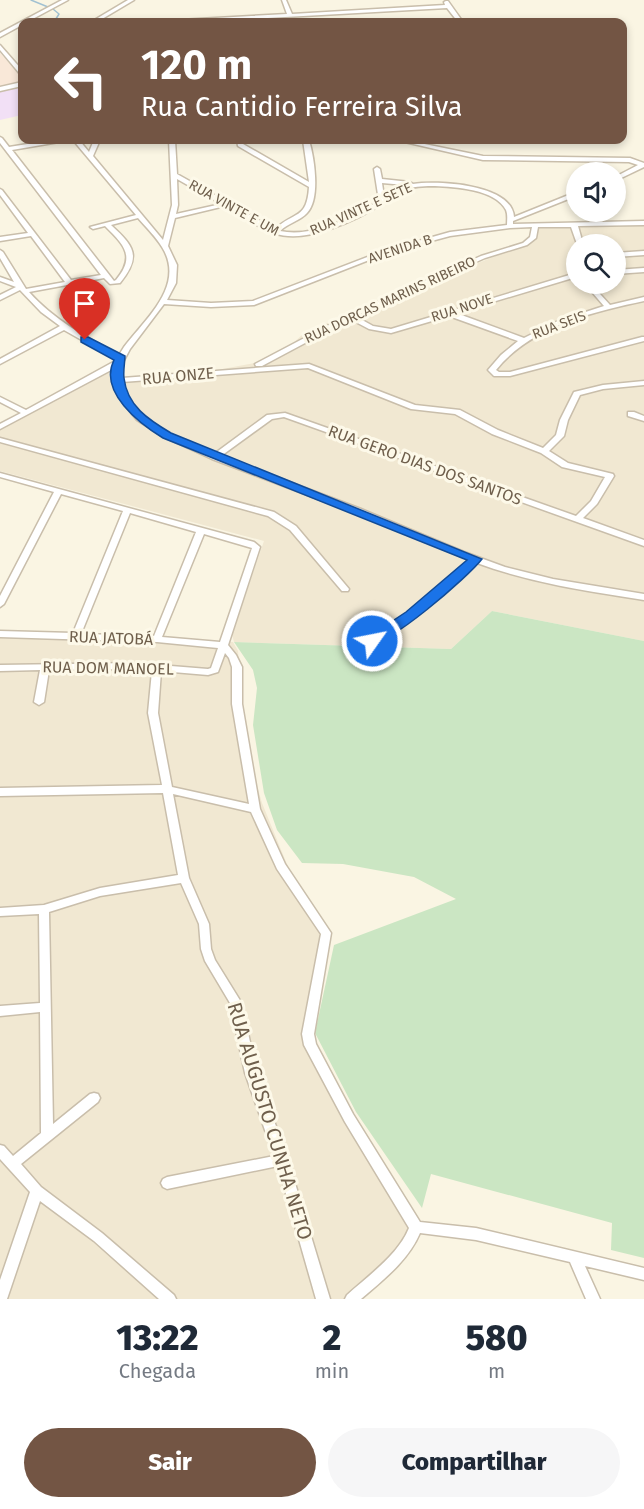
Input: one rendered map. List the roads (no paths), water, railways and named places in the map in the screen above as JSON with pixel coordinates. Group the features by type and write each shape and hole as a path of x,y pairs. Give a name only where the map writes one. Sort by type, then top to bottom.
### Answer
{"street":[{"path":"32,18 66,0"},
{"path":"101,18 132,0"},
{"path":"284,0 290,15"},
{"path":"243,18 447,3 457,18"},
{"path":"0,35 18,26"},
{"path":"0,47 18,66"},
{"path":"0,89 18,85"},
{"path":"1,140 105,276 115,283 120,281 125,273 131,254 128,245 106,224"},
{"path":"8,149 36,144"},
{"path":"0,427 119,361 163,302 171,285 174,265 165,246 80,144"},
{"path":"90,156 95,144"},
{"path":"165,246 173,217 172,144"},
{"path":"240,144 246,150 284,168 310,184"},
{"path":"276,232 309,208 312,202 310,155 307,144"},
{"path":"418,144 483,158 630,160 641,163 641,168 626,174"},
{"path":"377,169 382,202"},
{"name":"RUA VINTE E UM","path":"174,175 276,232 296,237"},
{"path":"379,181 418,184"},
{"name":"RUA VINTE E SETE","path":"296,237 314,232 382,202 400,189 418,184 460,185 482,191 509,207 512,223"},
{"path":"0,191 70,284"},
{"path":"512,223 566,199"},
{"path":"173,217 227,204"},
{"path":"93,227 140,216"},
{"name":"AVENIDA B","path":"163,302 211,305 254,303 411,244 450,234 512,223 535,226 644,223"},
{"path":"574,225 577,234"},
{"name":"RUA DORCAS MARINS RIBEIRO","path":"238,370 273,359 311,334 483,257 525,244 533,238 535,226"},
{"path":"0,239 32,234"},
{"path":"0,252 22,288 64,327 119,361"},
{"path":"626,254 644,253"},
{"path":"626,272 644,270"},
{"path":"0,298 22,288 70,284 105,276"},
{"name":"RUA NOVE","path":"350,316 371,328 384,331 566,278"},
{"path":"0,279 22,288"},
{"path":"597,294 608,307"},
{"name":"RUA SEIS","path":"643,338 510,374 497,374 492,370 522,340 608,307 644,299"},
{"path":"448,312 522,340"},
{"path":"0,362 64,327"},
{"path":"119,361 118,380 128,406 145,423 215,457 476,559 526,576 644,597"},
{"path":"238,370 309,366 414,406 457,412 495,432 544,452 565,465 610,476 594,502 577,520"},
{"name":"RUA ONZE","path":"118,380 238,370"},
{"path":"544,452 560,436 564,420 577,394 603,387 644,383"},
{"path":"0,399 27,412"},
{"path":"632,414 644,418"},
{"name":"RUA GERO DIAS DOS SANTOS","path":"215,457 270,417 285,415 577,520 643,540"},
{"path":"0,440 271,514 293,528 345,589"},
{"path":"0,476 256,547 223,645 237,666 237,704 255,809 286,874 326,933 308,1034 310,1045 349,1118 416,1227 414,1234 385,1268 352,1299"},
{"path":"0,604 58,492"},
{"path":"76,636 127,510"},
{"path":"157,639 201,530"},
{"path":"372,641 411,615 476,559"},
{"name":"RUA JATOBÁ","path":"0,634 157,639 223,645"},
{"name":"RUA DOM MANOEL","path":"0,668 157,668 208,672 215,670 223,645"},
{"path":"39,702 45,667"},
{"name":"RUA AUGUSTO CUNHA NETO","path":"157,668 153,713 165,789 184,878 204,924 206,949 210,961 235,1002 251,1073 282,1160 323,1299"},
{"path":"0,792 165,789 255,809"},
{"path":"0,912 44,909 100,892 184,878"},
{"path":"44,909 47,1136"},
{"path":"0,1011 45,1008"},
{"path":"13,1163 94,1098"},
{"path":"0,1150 37,1191 98,1237 169,1299"},
{"path":"167,1183 282,1160"},
{"path":"0,1299 37,1191"},
{"path":"416,1227 476,1234 644,1274"},
{"path":"575,1258 593,1299"}],"waterway":[{"path":"31,0 48,7"},
{"path":"53,9 59,14 56,18"}]}
